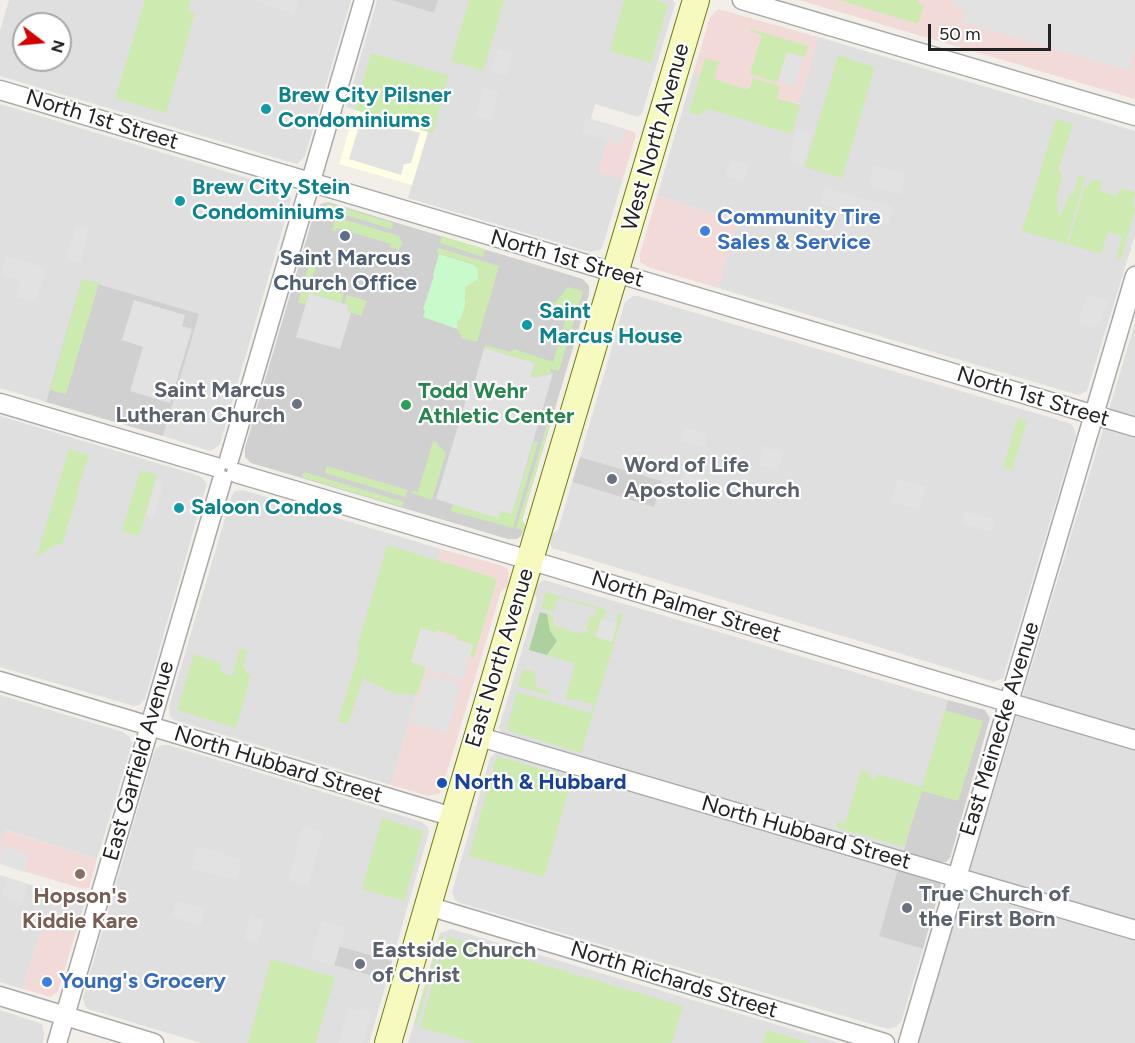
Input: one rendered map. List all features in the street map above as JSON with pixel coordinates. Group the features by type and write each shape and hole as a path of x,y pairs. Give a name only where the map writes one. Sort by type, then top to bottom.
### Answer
{"main road":[{"name":"West North Avenue","path":"615,274 696,0"},
{"name":"East North Avenue","path":"388,1043 615,274"}],"street":[{"name":"East Garfield Avenue","path":"57,1043 364,0"},
{"path":"742,0 1135,116"},
{"name":"North 1st Street","path":"0,90 1135,427"},
{"name":"East Meinecke Avenue","path":"908,1043 1135,276"},
{"name":"North Palmer Street","path":"0,403 1135,740"},
{"name":"North Hubbard Street","path":"0,681 453,817"},
{"name":"North Hubbard Street","path":"477,736 1135,930"},
{"name":"North Richards Street","path":"428,906 885,1043"},
{"path":"0,996 154,1043"}],"shaded area":[{"path":"9,0 351,0 305,156 297,164 0,76 0,31"},
{"path":"257,0 298,0 294,14"},
{"path":"377,0 391,0 434,13 438,0 673,0 675,4 642,114 638,117 595,104 591,119 612,125 599,172 623,179 600,250 590,252 408,198 427,132 346,107"},
{"path":"391,0 438,0 434,13"},
{"path":"799,0 1135,0 1135,99"},
{"path":"954,0 1135,0 1135,49 1129,71 962,22 966,10 952,6"},
{"path":"718,9 818,37 800,104 693,74 710,17"},
{"path":"818,37 1135,131 1135,235 1087,391 1078,395 718,288 737,221 657,196 693,74 799,104"},
{"path":"498,49 512,53 506,76 491,72"},
{"path":"787,52 803,57 795,86 778,81"},
{"path":"484,87 499,92 490,121 475,116"},
{"path":"0,104 284,189 290,194 291,200 220,444 216,448 210,451 163,436 198,314 83,279 46,402 0,388"},
{"path":"355,110 428,132 412,185 339,164"},
{"path":"362,116 420,133 411,163 404,164 401,175 349,159"},
{"path":"586,118 626,129 621,144 582,133"},
{"path":"612,125 634,132 636,135 623,179 598,172"},
{"path":"797,130 812,135 802,165 788,160"},
{"path":"731,160 749,165 744,182 726,176"},
{"path":"874,165 906,175 901,194 868,185"},
{"path":"825,188 893,207 888,224 820,204"},
{"path":"657,196 738,221 718,288 648,267 640,262 640,254"},
{"path":"328,202 583,279 589,286 589,294 522,520 525,526 521,536 517,539 508,539 251,463 245,457 245,448 316,208"},
{"path":"76,225 89,229 80,263 66,258"},
{"path":"6,256 46,268 36,302 17,297 21,281 1,275"},
{"path":"82,279 199,314 163,436 46,402"},
{"path":"309,293 348,305 351,313 340,349 296,337"},
{"path":"1087,295 1108,301 1101,323 1092,328 1078,323"},
{"path":"633,296 1073,426 1076,435 1003,678 994,682 552,548 550,543 552,534 558,530 572,482 654,506 661,481 580,457 625,302"},
{"path":"134,300 185,315 182,326 192,329 170,403 130,391 143,347 122,340"},
{"path":"1135,323 1135,1043 918,1043"},
{"path":"484,348 535,363 531,375 533,378 553,373 512,514 500,511 498,518 436,499"},
{"path":"0,416 200,476 207,484 145,699 139,705 134,706 0,667"},
{"path":"685,427 708,434 704,447 681,441"},
{"path":"763,446 783,452 778,471 758,465"},
{"name":"Word of Life Apostolic Church","path":"580,457 662,481 654,507 572,482"},
{"path":"687,462 702,467 697,484 681,479"},
{"path":"898,479 926,487 919,510 891,502"},
{"path":"156,480 164,482 154,518 146,516"},
{"path":"243,490 441,549 407,663 425,669 391,785 174,720 170,716 169,707 232,495 235,491"},
{"path":"965,511 995,519 991,532 961,524"},
{"path":"441,549 500,565 508,569 509,575 507,587 501,591 442,789 440,793 428,796 391,785 425,669 407,663"},
{"path":"544,580 948,700 903,852 502,734 499,728 537,599 534,593 538,584"},
{"path":"601,619 617,624 612,642 596,637"},
{"path":"421,628 473,645 463,680 425,669 425,666 411,662"},
{"path":"427,673 461,684 447,733 411,723"},
{"path":"0,695 123,732 130,737 132,744 97,859 6,830 0,846"},
{"path":"948,700 985,710 990,718 950,858 946,862 937,862 903,852"},
{"path":"162,745 422,822 428,827 429,832 392,961 317,940 311,959 387,980 369,1043 201,1043 88,1009 85,1006 83,997 154,753"},
{"path":"496,752 898,868 879,936 923,949 901,1022 896,1027 888,1029 455,900 452,892 490,758"},
{"path":"303,826 323,832 308,886 288,880"},
{"path":"5,830 97,859 89,888 83,889 0,864 0,846"},
{"path":"2,845 29,854 24,872 0,864"},
{"path":"198,846 242,860 236,880 191,869"},
{"name":"True Church of the First Born","path":"898,868 938,880 941,885 923,949 879,936"},
{"path":"0,875 79,900 84,905 77,929 44,920 23,989 0,982"},
{"path":"7,878 27,884 22,902 2,896"},
{"path":"177,901 205,909 201,925 172,917"},
{"path":"250,916 264,920 258,943 244,938"},
{"path":"44,920 77,929 58,991 51,997 23,989"},
{"path":"322,921 345,928 334,966 311,959"},
{"path":"451,929 839,1043 408,1043 440,933"},
{"path":"317,940 392,961 387,980 311,959"},
{"path":"349,1008 372,1011 363,1043 339,1043"},
{"path":"0,1010 42,1024 43,1043 0,1043"}],"green space":[{"path":"145,0 191,0 188,11 195,13 166,113 115,98"},
{"path":"469,0 504,0 483,71 451,61"},
{"path":"624,0 655,0 668,4 651,63 610,51"},
{"path":"838,0 917,0 917,3 924,5 918,24"},
{"path":"751,29 808,46 806,53 803,57 786,54 776,82 750,74 762,35 750,31"},
{"path":"371,53 449,75 433,133 355,110"},
{"path":"838,55 875,67 842,178 805,167"},
{"path":"705,58 719,62 714,79 746,89 750,88 753,78 780,86 777,98 800,105 792,134 708,109 699,115 689,112"},
{"path":"1056,119 1073,124 1058,171 1063,173 1057,197 1058,215 1064,209 1069,194 1073,195 1079,175 1085,177 1066,244 1022,231"},
{"path":"1093,179 1102,182 1100,191 1117,196 1120,188 1135,192 1133,202 1135,210 1121,259 1116,258 1122,236 1108,232 1101,254 1068,244 1085,186 1088,186"},
{"path":"327,203 393,223 392,229 325,209"},
{"path":"336,217 399,236 402,243 399,250 390,247 391,244 337,228 336,231 332,229"},
{"path":"442,236 485,249 483,257 440,243"},
{"path":"438,248 499,266 477,342 462,338 456,327 466,299 464,290 466,285 478,277 475,266 472,263 437,253"},
{"path":"439,254 472,264 478,272 478,279 465,287 465,305 461,318 457,322 457,329 423,317 425,311 423,309"},
{"path":"311,257 314,258 312,265 316,267 311,284 344,294 341,303 309,293 306,304 298,303"},
{"path":"82,279 99,283 66,394 50,390"},
{"path":"568,287 583,291 571,330 563,329 565,321 561,319 563,311 539,305 539,303 547,305 555,303"},
{"path":"347,295 367,301 361,316 349,312 348,305 344,304"},
{"path":"561,335 568,340 559,371 550,369 551,373 533,378 531,375 535,363 484,348 485,345 510,352 514,349 553,362"},
{"path":"549,418 551,420 522,520 524,530 519,529 516,528"},
{"path":"1018,418 1027,421 1012,470 1003,467"},
{"path":"433,441 438,443 446,453 432,500 412,493 412,491 418,492"},
{"path":"534,441 538,442 513,528 451,511 453,504 498,517 500,511 512,514"},
{"path":"69,449 89,455 79,490 62,545 57,544 51,547 36,558"},
{"path":"327,466 408,490 405,497 325,473"},
{"path":"140,470 157,475 139,536 122,531"},
{"path":"304,472 404,502 403,507 302,477"},
{"path":"387,545 497,580 474,657 470,656 473,645 456,639 457,636 421,628 411,662 426,667 418,693 414,693 414,696 402,693 401,695 382,689 364,680 364,675 348,724 338,721 360,650 357,648"},
{"path":"546,592 607,610 597,634 586,630 590,616 595,617 597,609 561,598 557,599 554,612 541,608"},
{"path":"540,612 547,614 550,631 557,641 547,655 529,650"},
{"path":"617,613 623,614 581,753 509,731 507,727 517,692 591,713 593,704 565,699 575,664 547,655 557,641 550,631 547,614 553,616 553,625 580,634 583,631 597,635 596,637 611,642 617,624"},
{"path":"240,648 248,650 243,668 246,669 245,673 251,674 236,728 177,710 194,654 222,664 220,672 232,676"},
{"path":"523,669 535,672 534,676 537,681 535,687 549,691 548,695 518,686"},
{"path":"945,710 983,721 958,801 922,791 904,847 836,827 838,821 845,824 861,770 871,773 870,778 875,780 877,774 922,787"},
{"path":"500,757 572,778 544,877 469,856 496,758"},
{"path":"382,818 421,830 423,833 404,901 362,889"},
{"path":"440,935 443,936 416,1026 414,1023"},
{"path":"449,937 683,1006 672,1043 474,1043 420,1027 445,940"},
{"path":"271,959 335,977 316,1043 248,1043"},
{"path":"767,1030 811,1043 763,1043"}],"place":[{"name":"Brew City Pilsner Condominiums","path":"266,109"},
{"name":"Brew City Stein Condominiums","path":"180,201"},
{"name":"Community Tire Sales & Service","path":"705,231"},
{"name":"Saint Marcus Church Office","path":"345,236"},
{"name":"Saint Marcus House","path":"527,325"},
{"name":"Saint Marcus Lutheran Church","path":"297,404"},
{"name":"Todd Wehr Athletic Center","path":"406,405"},
{"name":"Word of Life Apostolic Church","path":"612,479"},
{"name":"Saloon Condos","path":"179,508"},
{"name":"North & Hubbard","path":"442,783"},
{"name":"Hopson's Kiddie Kare","path":"80,874"},
{"name":"True Church of the First Born","path":"907,908"},
{"name":"Eastside Church of Christ","path":"360,964"},
{"name":"Young's Grocery","path":"47,982"}]}
